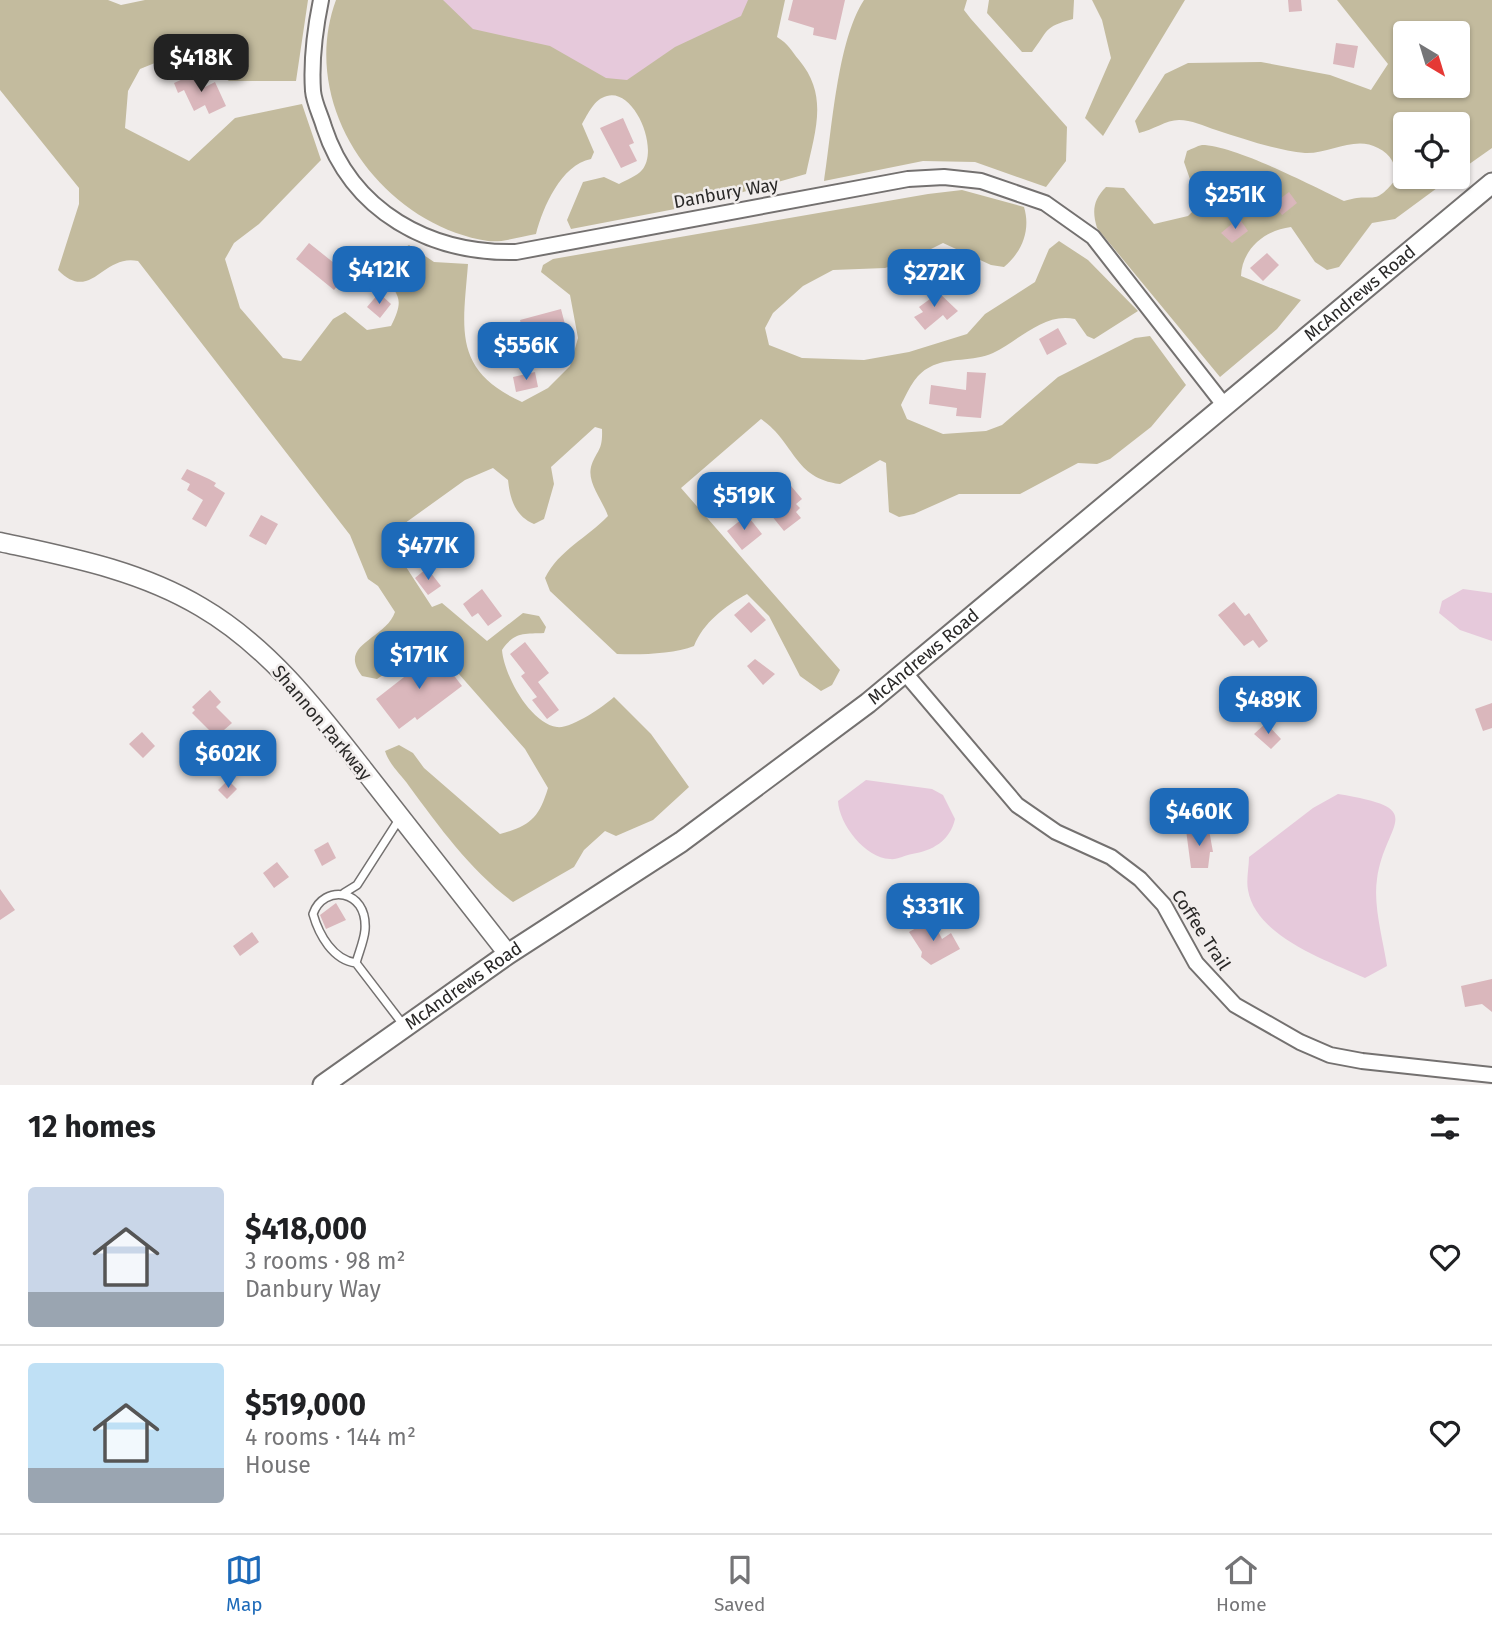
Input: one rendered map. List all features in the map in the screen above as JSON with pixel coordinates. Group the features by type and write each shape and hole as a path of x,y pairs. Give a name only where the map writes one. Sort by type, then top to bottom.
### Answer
{"main road":[{"name":"McAndrews Road","path":"323,1085 509,954 681,842 905,673 1492,183"}],"street":[{"name":"Danbury Way","path":"321,0 315,29 313,93 332,152 352,182 375,206 426,238 483,253 516,252 908,180 944,177 981,181 1045,203 1093,237 1224,405"},
{"name":"Shannon Parkway","path":"0,542 98,564 151,582 201,607 253,643 307,698 509,954"},
{"name":"Coffee Trail","path":"905,673 1017,805 1056,832 1111,857 1140,878 1164,905 1196,963 1235,1005 1300,1042 1330,1055 1492,1075"}],"lane":[{"path":"401,817 357,885 320,902 313,914 319,932 335,953 348,962 356,963 405,1027"},
{"path":"344,893 351,895 364,918 365,929 356,963"}],"shaded area":[{"path":"0,0 108,0 121,5 145,0 308,0 296,81 229,81 189,54 177,54 140,69 128,91 125,128 189,161 235,118 302,104 321,160 259,224 234,243 225,259 240,308 283,358 301,361 333,319 345,312 367,330 391,326 399,302 382,272 384,260 409,245 434,262 468,264 464,328 473,361 483,376 499,390 522,402 548,388 570,366 578,338 570,295 541,272 543,265 553,259 962,190 1024,207 1026,224 1023,240 1016,255 1004,267 991,265 943,243 907,261 885,268 833,270 803,286 773,313 765,328 769,345 802,358 864,360 909,352 967,334 985,314 1035,282 1049,249 1059,241 1088,260 1138,311 1094,339 1087,336 1075,319 1064,318 1032,328 986,356 930,367 916,378 901,405 907,419 943,434 986,431 1002,425 1058,377 1135,338 1150,336 1186,385 1151,427 1110,459 1097,464 1078,463 1020,494 959,494 914,514 899,517 889,512 886,463 880,460 840,484 825,480 803,467 781,438 761,419 681,488 840,670 832,685 821,691 800,676 769,616 747,594 716,616 703,630 694,646 667,652 617,654 550,591 545,578 551,568 608,516 593,486 590,473 600,447 602,429 595,427 551,467 554,484 544,519 534,524 518,512 510,494 508,480 493,468 465,480 394,531 397,553 432,607 442,603 487,641 523,613 539,616 546,627 544,633 515,637 502,650 513,684 537,717 547,724 563,727 587,716 614,697 651,734 689,787 653,820 616,836 605,831 584,850 574,867 513,902 483,877 457,848 392,765 385,751 399,745 413,753 424,768 500,834 519,828 532,819 541,807 548,788 525,749 436,648 426,646 377,679 362,676 355,656 365,642 390,621 395,612 378,586 368,579 350,535 138,261 126,260 80,282 69,279 58,270 79,204 79,188 0,90"},
{"path":"336,0 785,0 777,37 787,45 808,73 817,101 816,129 806,174 701,204 571,229 567,220 583,182 604,177 619,184 640,172 647,160 646,135 635,110 617,96 607,96 595,104 582,124 594,152 591,159 580,163 562,178 543,212 536,234 488,241 449,230 414,211 383,185 357,154 339,118 328,80 327,40"},
{"path":"443,0 748,0 741,16 675,47 627,80 606,78 550,46 473,29"},
{"path":"864,0 967,0 964,10 971,19 1067,127 1066,161 1046,187 975,162 923,161 824,181 847,39"},
{"path":"989,0 1074,0 1073,19 1051,27 1032,52 1022,52 987,13"},
{"path":"1092,0 1185,0 1103,136 1085,118 1111,58 1102,20"},
{"path":"1337,0 1492,0 1492,148 1470,164 1470,112 1393,112 1393,163 1386,153 1378,148 1360,143 1305,153 1260,144 1184,120 1174,120 1139,133 1135,121 1165,74 1188,63 1261,62 1330,75 1371,90 1388,64"},
{"path":"1202,145 1253,159 1344,201 1378,196 1393,182 1393,189 1436,189 1395,219 1372,223 1339,267 1327,270 1315,262 1291,227 1272,232 1250,249 1242,266 1241,276 1301,300 1277,329 1220,377 1097,228 1094,216 1098,196 1106,187 1124,188 1154,224 1188,216 1199,205 1184,162 1187,151"},
{"path":"1463,589 1492,593 1492,641 1460,630 1439,613 1442,601"},
{"path":"866,780 932,789 943,795 955,819 953,827 939,844 919,853 890,859 871,853 848,829 838,801"},
{"path":"1338,794 1384,805 1393,812 1395,820 1381,859 1376,889 1377,911 1387,966 1365,978 1313,955 1279,934 1264,921 1254,907 1248,890 1249,857 1313,808"}],"building":[{"path":"793,0 845,0 836,40 813,35 814,28 788,20"},
{"path":"1288,0 1301,0 1302,11 1289,12"},
{"path":"1336,43 1358,46 1354,68 1333,64"},
{"path":"196,73 203,88 215,82 226,106 209,114 205,105 194,111 184,90 178,93 174,83"},
{"path":"623,118 634,143 629,145 637,161 621,168 600,128"},
{"path":"1289,192 1297,203 1282,215 1273,204"},
{"path":"1239,218 1248,231 1232,243 1221,233"},
{"path":"309,243 334,263 337,260 350,271 334,290 296,259"},
{"path":"1267,253 1279,265 1263,281 1250,268"},
{"path":"921,288 936,290 958,311 947,320 943,315 925,330 914,317 923,312 919,307 930,299"},
{"path":"379,293 391,304 380,318 367,307"},
{"path":"561,309 567,332 542,339 548,363 531,367 527,352 520,353 516,339 519,338 517,332 522,330 520,320"},
{"path":"1058,328 1067,344 1047,355 1039,339"},
{"path":"535,372 538,387 516,392 513,377"},
{"path":"967,372 986,373 981,418 956,416 957,408 929,404 931,385 966,390"},
{"path":"187,469 216,483 214,486 225,493 206,527 192,519 203,500 187,490 190,484 181,479"},
{"path":"791,486 802,499 796,504 800,508 796,512 801,518 784,531 771,515 775,512 770,505"},
{"path":"261,515 278,524 266,545 249,536"},
{"path":"747,515 762,534 742,550 727,531"},
{"path":"427,568 441,586 428,595 415,578"},
{"path":"482,589 502,616 488,626 478,613 472,617 463,604"},
{"path":"749,602 766,620 751,633 734,615"},
{"path":"1234,602 1245,616 1249,613 1268,641 1259,648 1253,640 1244,646 1218,615"},
{"path":"525,642 549,673 538,682 559,710 547,719 532,700 537,697 521,676 525,673 510,654"},
{"path":"436,652 462,686 417,720 415,717 399,729 376,699"},
{"path":"755,659 775,674 763,685 747,666"},
{"path":"210,690 221,702 216,707 232,723 216,737 192,713 195,710 192,707"},
{"path":"1492,703 1492,728 1483,731 1475,709"},
{"path":"1266,723 1281,739 1271,749 1254,734"},
{"path":"142,732 155,746 143,758 129,744"},
{"path":"228,780 237,789 227,799 218,790"},
{"path":"1186,830 1209,830 1213,852 1210,852 1208,868 1191,868"},
{"path":"328,842 336,858 322,866 314,850"},
{"path":"277,862 289,877 274,888 263,873"},
{"path":"0,889 15,910 0,920"},
{"path":"336,903 346,920 326,929 320,915"},
{"path":"932,919 942,939 951,933 960,949 931,965 921,957 922,952 909,932"},
{"path":"252,932 259,942 240,956 233,946"},
{"path":"1492,979 1492,1012 1482,1004 1465,1007 1461,986"}]}
